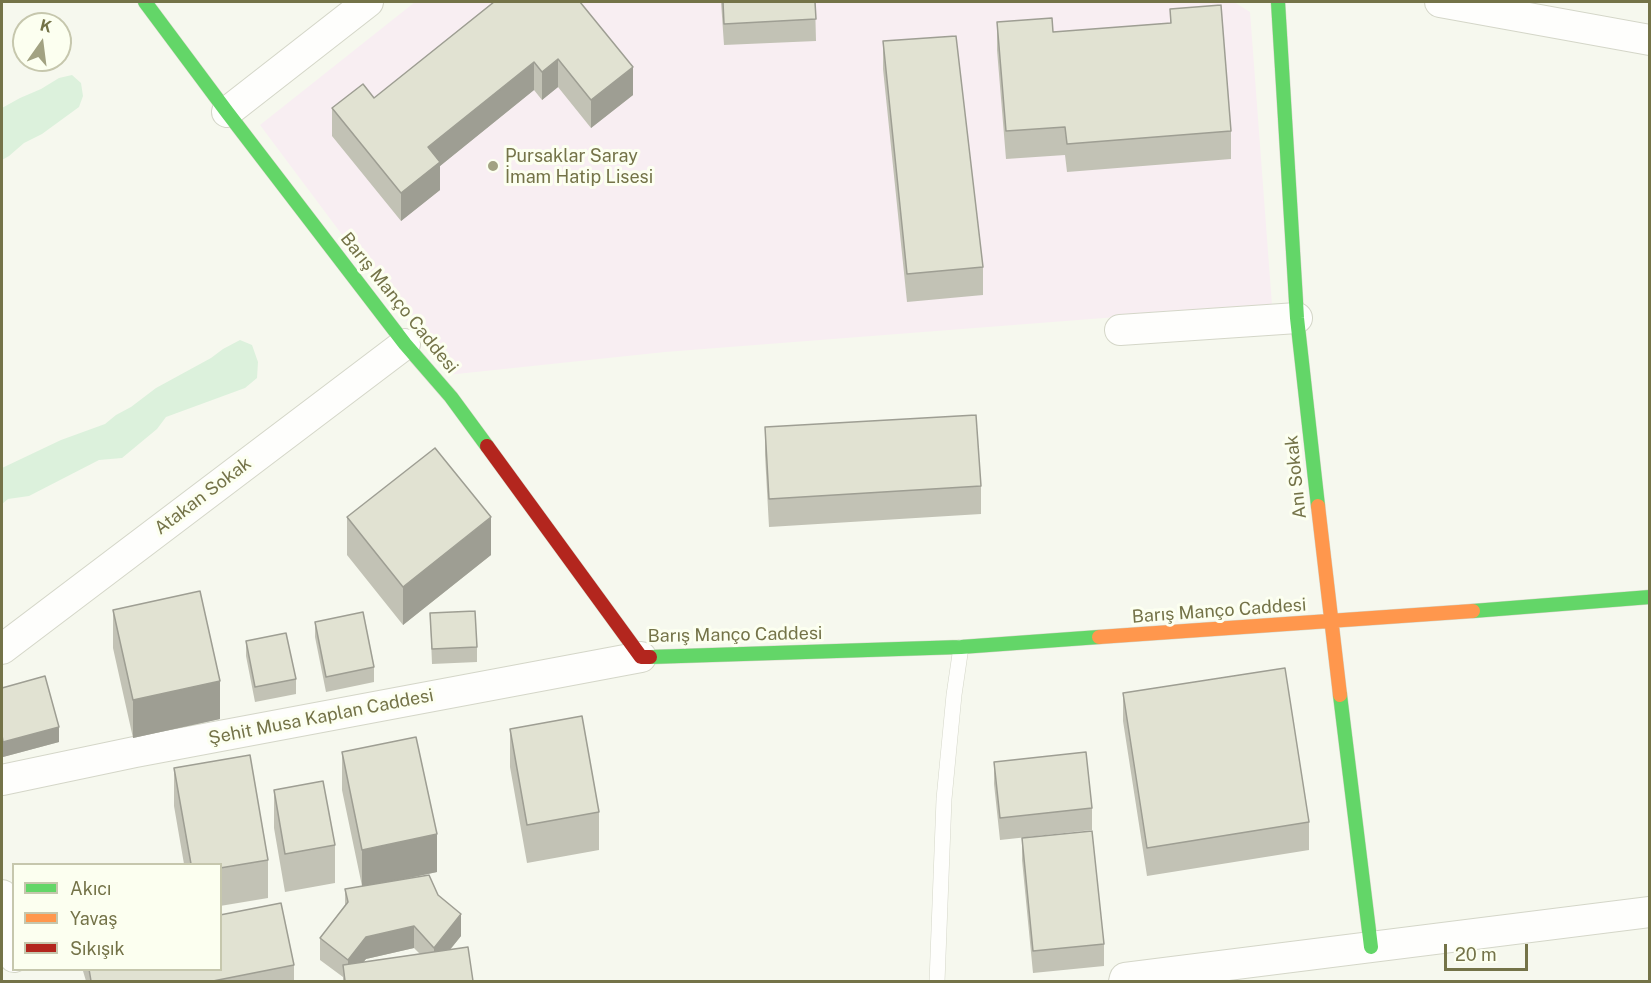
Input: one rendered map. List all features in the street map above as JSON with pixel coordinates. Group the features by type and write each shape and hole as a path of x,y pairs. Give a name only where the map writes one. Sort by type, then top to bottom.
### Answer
{"street":[{"name":"Barış Manço Caddesi","path":"145,2 405,344 451,397 641,657 961,647 1650,597"},
{"path":"227,112 368,2"},
{"name":"Anı Sokak","path":"1278,2 1297,318 1371,947"},
{"path":"1440,2 1650,40"},
{"path":"1120,330 1297,318"},
{"name":"Atakan Sokak","path":"2,649 405,344"},
{"name":"Şehit Musa Kaplan Caddesi","path":"2,780 135,752 641,657"},
{"path":"2,895 12,947"},
{"path":"1124,981 1125,978 1650,912"}],"lane":[{"path":"937,981 944,799 961,647"}],"shaded area":[{"path":"415,2 1234,2 1250,12 1272,305 665,352 447,375 260,125"}],"green space":[{"path":"72,75 81,83 83,96 79,107 2,160 2,108 59,78"},
{"path":"240,340 252,345 258,362 257,378 245,388 166,417 157,429 122,458 99,460 29,496 8,499 2,504 2,468 61,440 105,424 156,388"}],"building":[{"path":"494,2 580,2 633,67 591,100 558,59 542,72 534,62 428,147 440,162 401,193 332,108 363,84 374,98"},
{"path":"723,2 815,2 816,19 724,24"},
{"path":"1221,5 1231,131 1067,144 1065,127 1006,131 997,22 1052,18 1053,32 1171,23 1170,9"},
{"path":"956,36 983,267 907,274 883,41"},
{"path":"976,415 981,486 769,499 765,427"},
{"path":"435,448 491,517 403,587 347,517"},
{"path":"200,591 220,681 133,700 113,610"},
{"path":"475,611 477,647 432,649 430,613"},
{"path":"363,612 374,667 326,677 315,622"},
{"path":"286,633 296,679 255,687 246,641"},
{"path":"1285,668 1309,822 1147,848 1123,693"},
{"path":"45,676 59,727 3,742 2,688"},
{"path":"582,716 599,812 527,825 510,729"},
{"path":"416,737 437,834 362,850 342,752"},
{"path":"1086,752 1092,808 1000,818 994,762"},
{"path":"250,755 268,860 222,868 222,863 191,863 174,768"},
{"path":"323,781 335,845 285,854 274,790"},
{"path":"1092,831 1104,944 1033,951 1022,838"},
{"path":"429,875 438,895 461,914 434,948 414,926 366,937 348,960 320,938 348,902 345,889"},
{"path":"281,903 294,965 213,981 91,981 89,971 222,971 222,915"},
{"path":"468,947 473,981 345,981 343,965"}],"traffic: fast":[{"path":"145,2 405,344 451,397 487,446"},
{"path":"1278,2 1297,318 1318,506"},
{"path":"1473,611 1650,597"},
{"path":"650,657 961,647 1099,637"},
{"path":"1340,695 1371,947"}],"traffic: slow":[{"path":"1318,506 1340,695"},
{"path":"1099,637 1473,611"}],"traffic: jam":[{"path":"487,446 641,657 650,657"}],"place":[{"name":"Pursaklar Saray İmam Hatip Lisesi","path":"493,166"}]}
